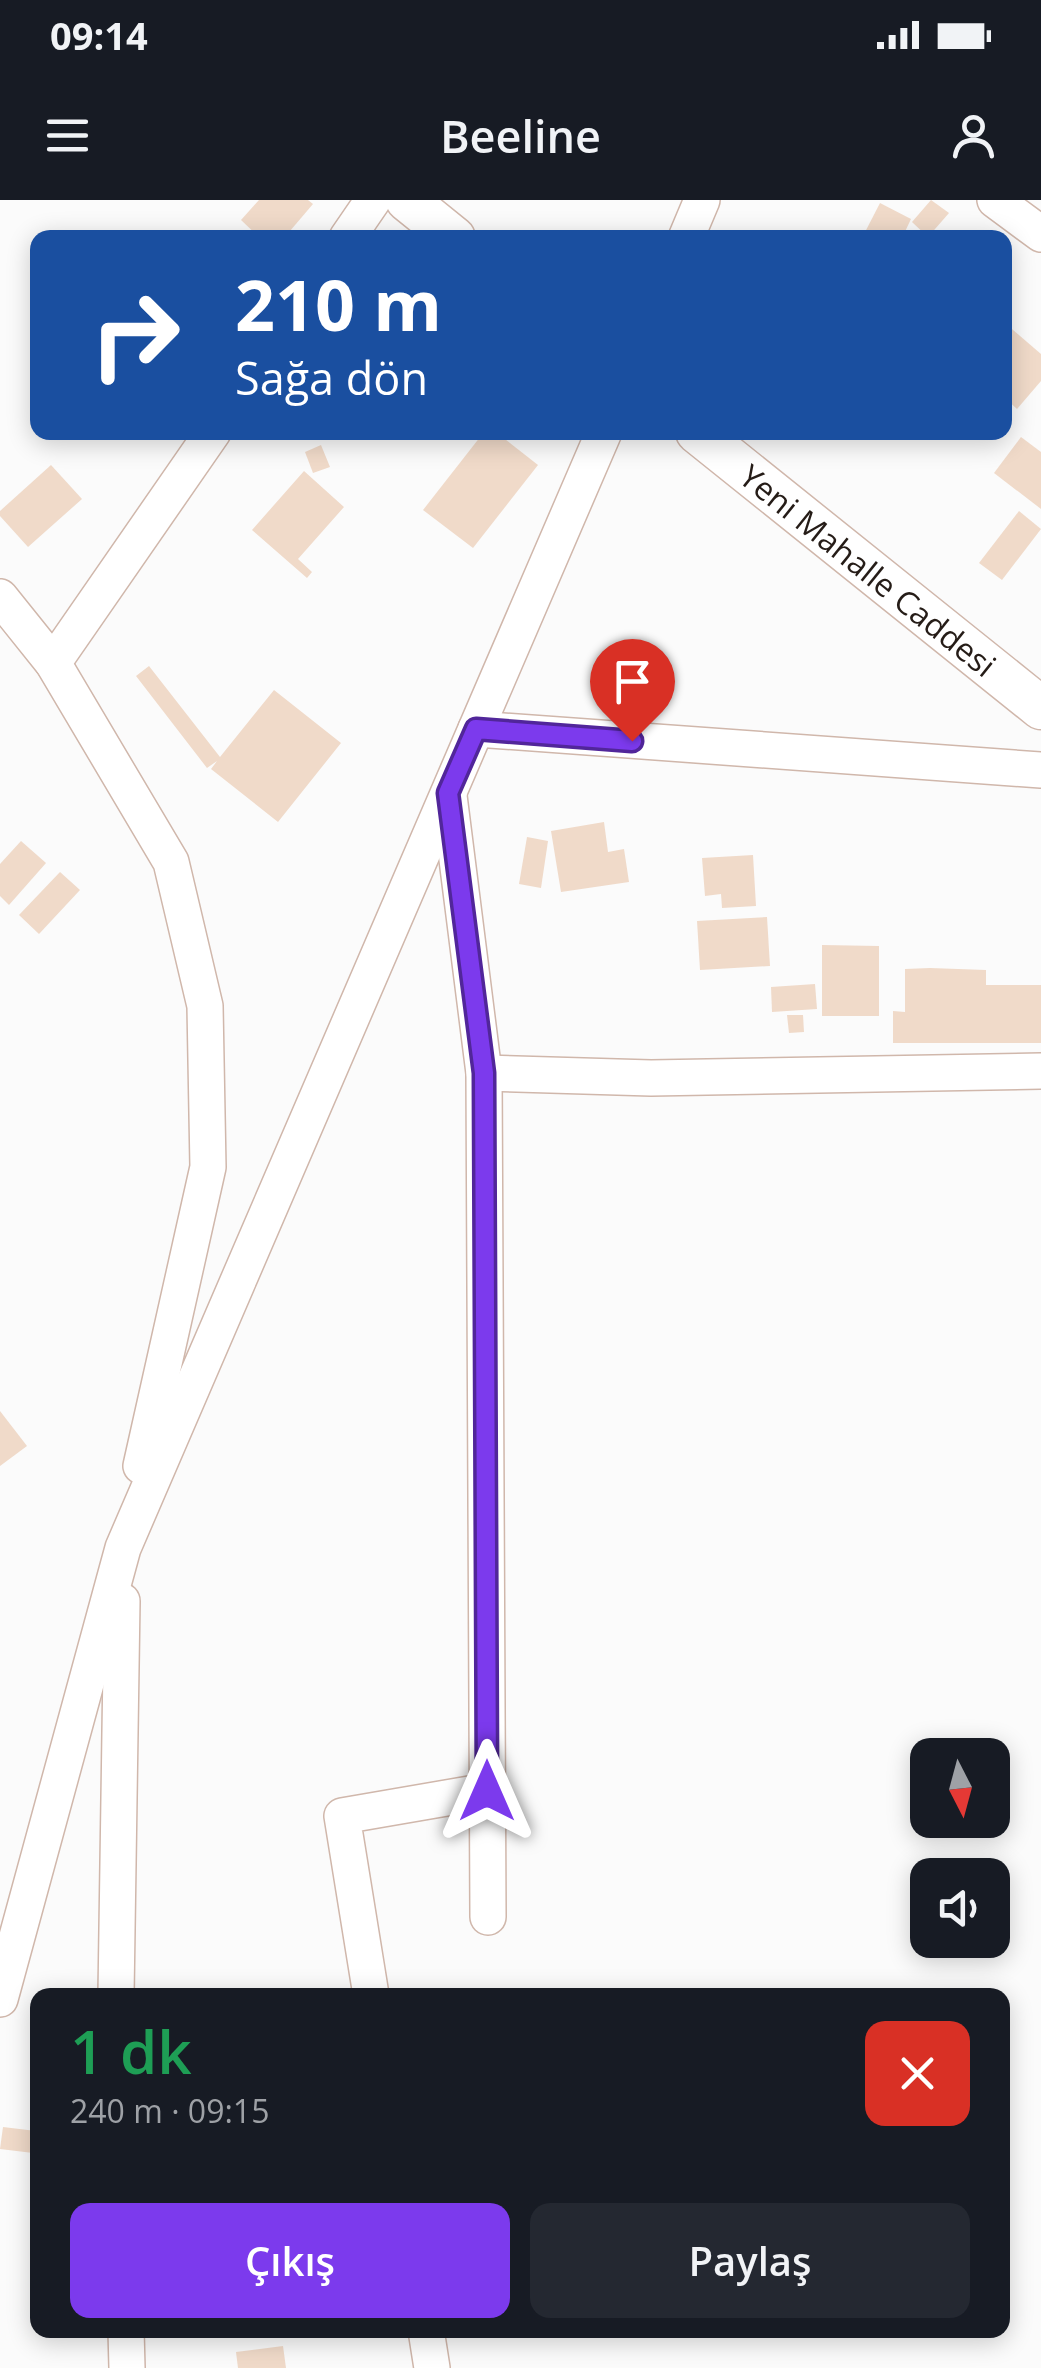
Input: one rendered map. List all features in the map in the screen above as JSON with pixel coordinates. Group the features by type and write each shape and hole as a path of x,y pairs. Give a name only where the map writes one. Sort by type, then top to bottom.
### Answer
{"street":[{"path":"352,230 373,200"},
{"path":"407,200 444,230"},
{"path":"689,230 702,200"},
{"path":"995,200 1041,234"},
{"path":"53,663 206,440"},
{"path":"116,1988 123,1548 601,440"},
{"name":"Yeni Mahalle Caddesi","path":"707,440 1041,708"},
{"path":"0,597 53,663 171,862 204,1006 208,1166 123,1548 0,1999"},
{"path":"476,729 1041,770"},
{"path":"448,793 484,1073 488,1917"},
{"path":"484,1073 651,1078 1041,1071"},
{"path":"370,1988 342,1816 487,1791"},
{"path":"126,2338 127,2368"},
{"path":"427,2338 432,2368"}],"building":[{"path":"259,200 308,200 313,204 291,230 252,230 241,220"},
{"path":"931,200 949,213 934,230 921,230 912,222"},
{"path":"880,203 911,219 906,230 866,230"},
{"path":"1012,329 1041,354 1041,381 1017,409 1012,404"},
{"path":"1021,437 1041,452 1041,509 994,473"},
{"path":"478,440 506,440 538,465 473,548 423,510"},
{"path":"321,445 330,467 313,473 305,452"},
{"path":"51,465 82,499 28,547 0,516 0,511"},
{"path":"304,471 344,507 298,559 312,572 307,578 252,530"},
{"path":"1019,511 1041,529 1002,580 979,563"},
{"path":"149,666 220,757 274,690 341,743 278,822 211,769 217,761 207,768 136,676"},
{"path":"604,822 608,852 624,849 629,882 561,892 551,831"},
{"path":"527,837 548,841 541,888 519,884"},
{"path":"21,841 46,863 9,905 0,896 0,864"},
{"path":"753,855 756,906 722,908 721,894 705,896 702,858"},
{"path":"60,872 80,890 39,934 19,915"},
{"path":"767,917 770,966 700,970 697,921"},
{"path":"822,945 879,946 879,1016 822,1016"},
{"path":"905,969 986,970 986,985 1041,985 1041,1043 893,1043 893,1011 905,1012"},
{"path":"815,984 817,1009 772,1012 771,987"},
{"path":"787,1015 803,1015 804,1032 789,1033"},
{"path":"0,1411 27,1446 0,1466"},
{"path":"3,2127 30,2130 30,2153 0,2149"},
{"path":"283,2346 286,2368 238,2368 236,2352"}],"route":[{"path":"487,1791 484,1073 448,793 476,729 632,741"}]}
